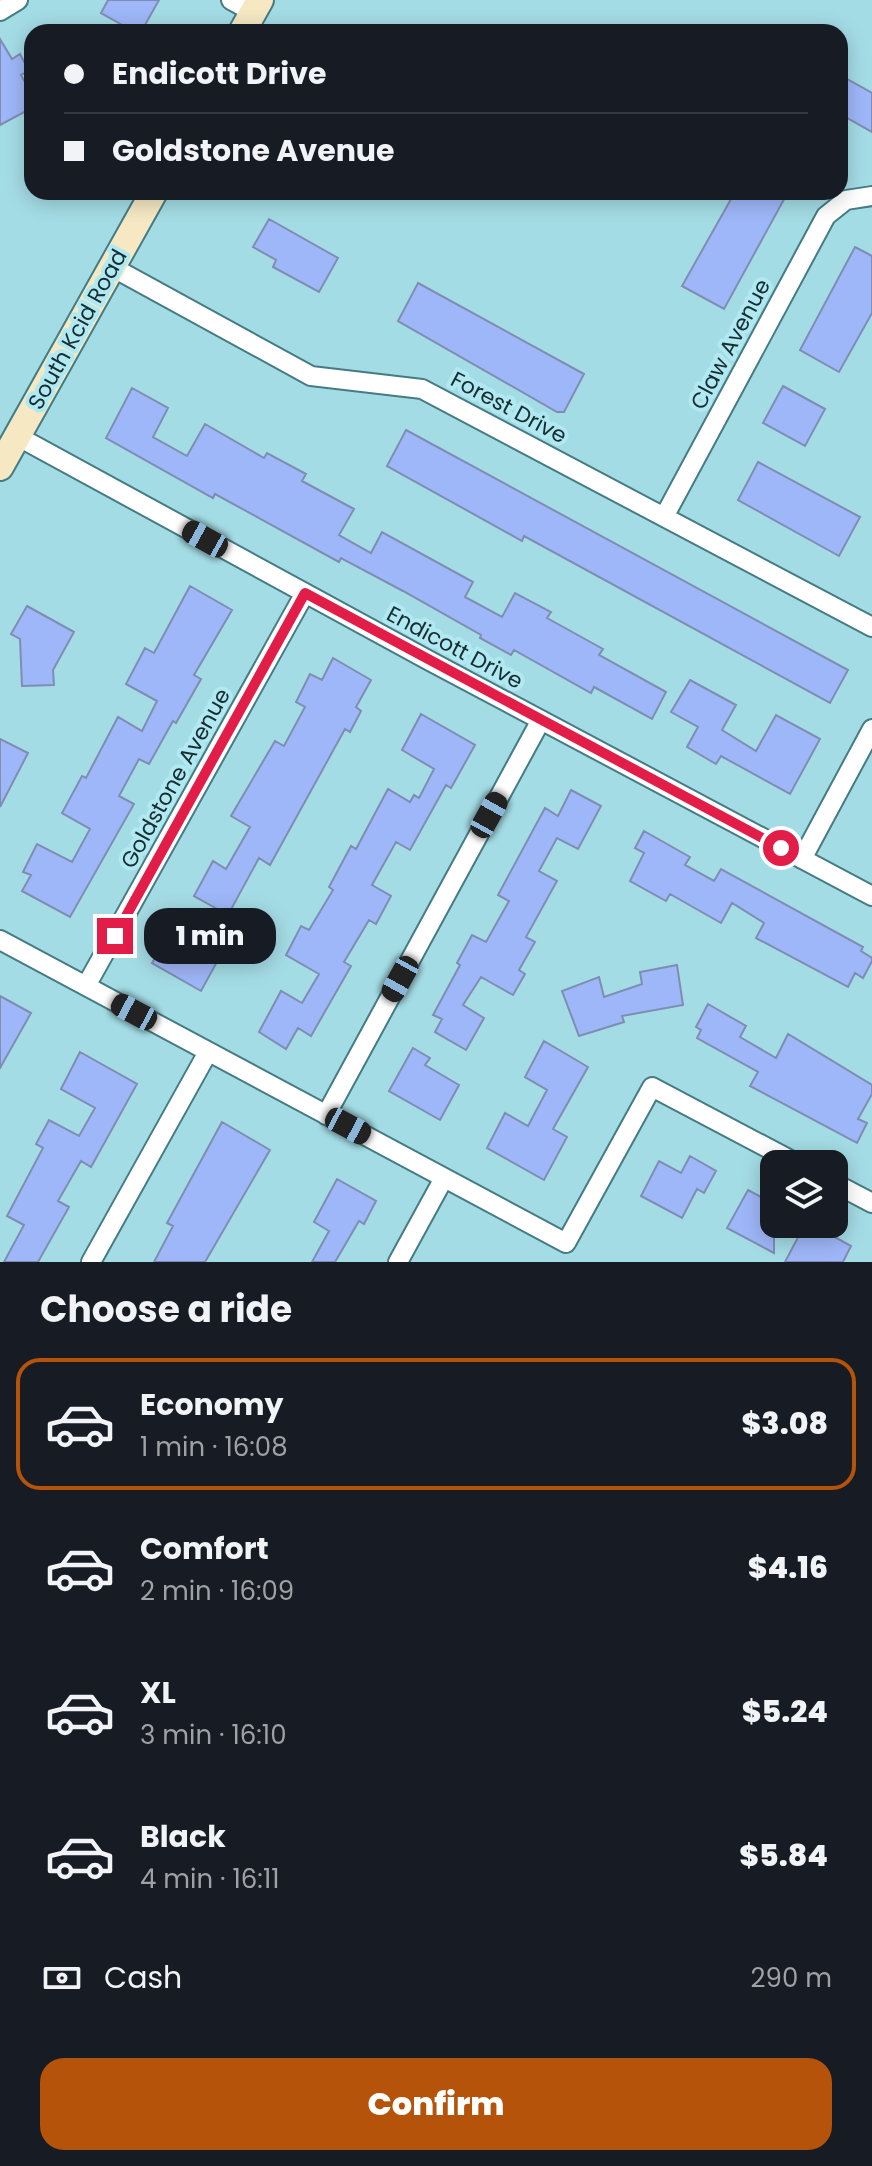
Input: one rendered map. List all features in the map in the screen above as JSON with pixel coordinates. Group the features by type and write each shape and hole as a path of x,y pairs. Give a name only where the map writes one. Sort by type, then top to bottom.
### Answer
{"street":[{"path":"0,11 18,0"},
{"name":"Claw Avenue","path":"848,200 872,196"},
{"name":"South Kcid Road","path":"0,467 150,200"},
{"name":"Claw Avenue","path":"664,517 826,216 846,200"},
{"name":"Forest Drive","path":"112,267 311,376 422,389 872,627"},
{"name":"Endicott Drive","path":"17,436 872,896"},
{"name":"Goldstone Avenue","path":"86,986 305,593"},
{"path":"326,1115 541,720"},
{"path":"802,859 872,729"},
{"path":"0,940 566,1243 652,1087 771,1150"},
{"path":"91,1262 208,1052"},
{"path":"398,1262 444,1178"},
{"path":"848,1190 872,1203"}],"building":[{"path":"108,0 159,0 146,24 121,24 101,13"},
{"path":"0,39 12,59 20,54 24,62 24,74 21,75 24,80 24,112 0,125"},
{"path":"848,80 872,93 872,132 848,118"},
{"path":"730,200 784,200 724,309 682,286"},
{"path":"269,219 338,258 319,292 273,267 276,260 253,247"},
{"path":"855,247 872,256 872,313 839,372 800,350"},
{"path":"418,283 584,374 564,412 557,412 398,321"},
{"path":"783,386 825,409 805,446 763,423"},
{"path":"132,388 168,408 153,437 187,456 205,424 264,458 267,453 306,474 302,481 354,509 339,535 371,553 382,532 473,582 465,597 502,617 515,593 551,612 547,618 603,649 599,655 666,692 652,719 594,687 591,693 514,650 511,655 403,591 341,558 339,562 215,494 213,498 106,438"},
{"path":"406,430 848,670 830,703 524,536 522,541 387,466"},
{"path":"758,462 860,517 839,556 738,500"},
{"path":"190,586 232,610 194,675 201,679 176,723 173,721 149,764 139,759 119,796 134,804 70,917 22,891 31,875 23,872 37,844 72,862 90,829 62,813 82,776 86,778 118,717 142,731 157,701 126,684 145,648 154,653"},
{"path":"27,606 74,632 53,670 54,685 22,686 20,639 11,634"},
{"path":"333,658 371,680 356,707 361,711 350,732 345,729 270,865 259,858 228,915 194,896 213,861 226,869 250,827 231,816 275,741 284,746 305,707 296,702 310,674 322,680"},
{"path":"690,680 736,705 722,730 756,751 776,715 820,739 790,794 721,756 716,764 687,747 698,727 671,712"},
{"path":"421,714 475,745 451,788 446,785 410,850 396,842 372,885 391,896 376,924 369,920 344,962 351,966 311,1036 298,1028 286,1049 259,1032 281,991 302,1003 319,974 286,955 301,926 309,930 333,890 329,887 351,846 356,849 388,789 410,802 414,795 419,798 434,769 402,750"},
{"path":"0,739 28,753 0,807"},
{"path":"571,790 601,806 578,849 557,838 539,871 557,881 526,937 535,942 519,970 525,974 513,995 481,977 463,1005 484,1018 466,1050 435,1032 442,1019 433,1015 472,935 486,942 509,901 498,895 545,808 558,816"},
{"path":"644,831 690,857 685,865 714,881 721,869 863,947 861,951 872,961 863,978 855,973 848,987 756,938 764,923 732,903 721,923 670,894 666,901 630,881 644,853 635,848"},
{"path":"175,921 224,949 201,991 152,963"},
{"path":"677,965 683,1005 622,1016 624,1022 579,1036 562,991 599,977 604,997 642,984 640,972"},
{"path":"0,996 31,1013 0,1068"},
{"path":"708,1004 746,1026 740,1037 776,1058 788,1034 872,1085 872,1094 858,1119 867,1123 857,1143 750,1086 758,1072 697,1038 701,1030 696,1027"},
{"path":"544,1041 588,1067 553,1129 567,1137 544,1180 487,1148 505,1113 528,1126 547,1090 525,1077"},
{"path":"413,1048 430,1058 425,1065 459,1085 440,1120 389,1091"},
{"path":"80,1052 137,1084 91,1167 81,1161 58,1201 69,1207 38,1262 4,1262 24,1225 7,1216 43,1148 36,1144 49,1120 79,1136 95,1108 61,1089"},
{"path":"222,1122 270,1150 205,1262 154,1262 173,1226 167,1223"},
{"path":"690,1156 716,1171 704,1193 697,1189 682,1218 641,1196 659,1161 681,1173"},
{"path":"337,1179 376,1201 364,1224 359,1221 335,1262 312,1262 329,1231 314,1222"},
{"path":"748,1190 760,1196 760,1238 774,1238 774,1253 727,1228"},
{"path":"798,1238 836,1238 851,1246 843,1262 785,1262"}],"route":[{"path":"115,936 305,593 781,848"}]}
